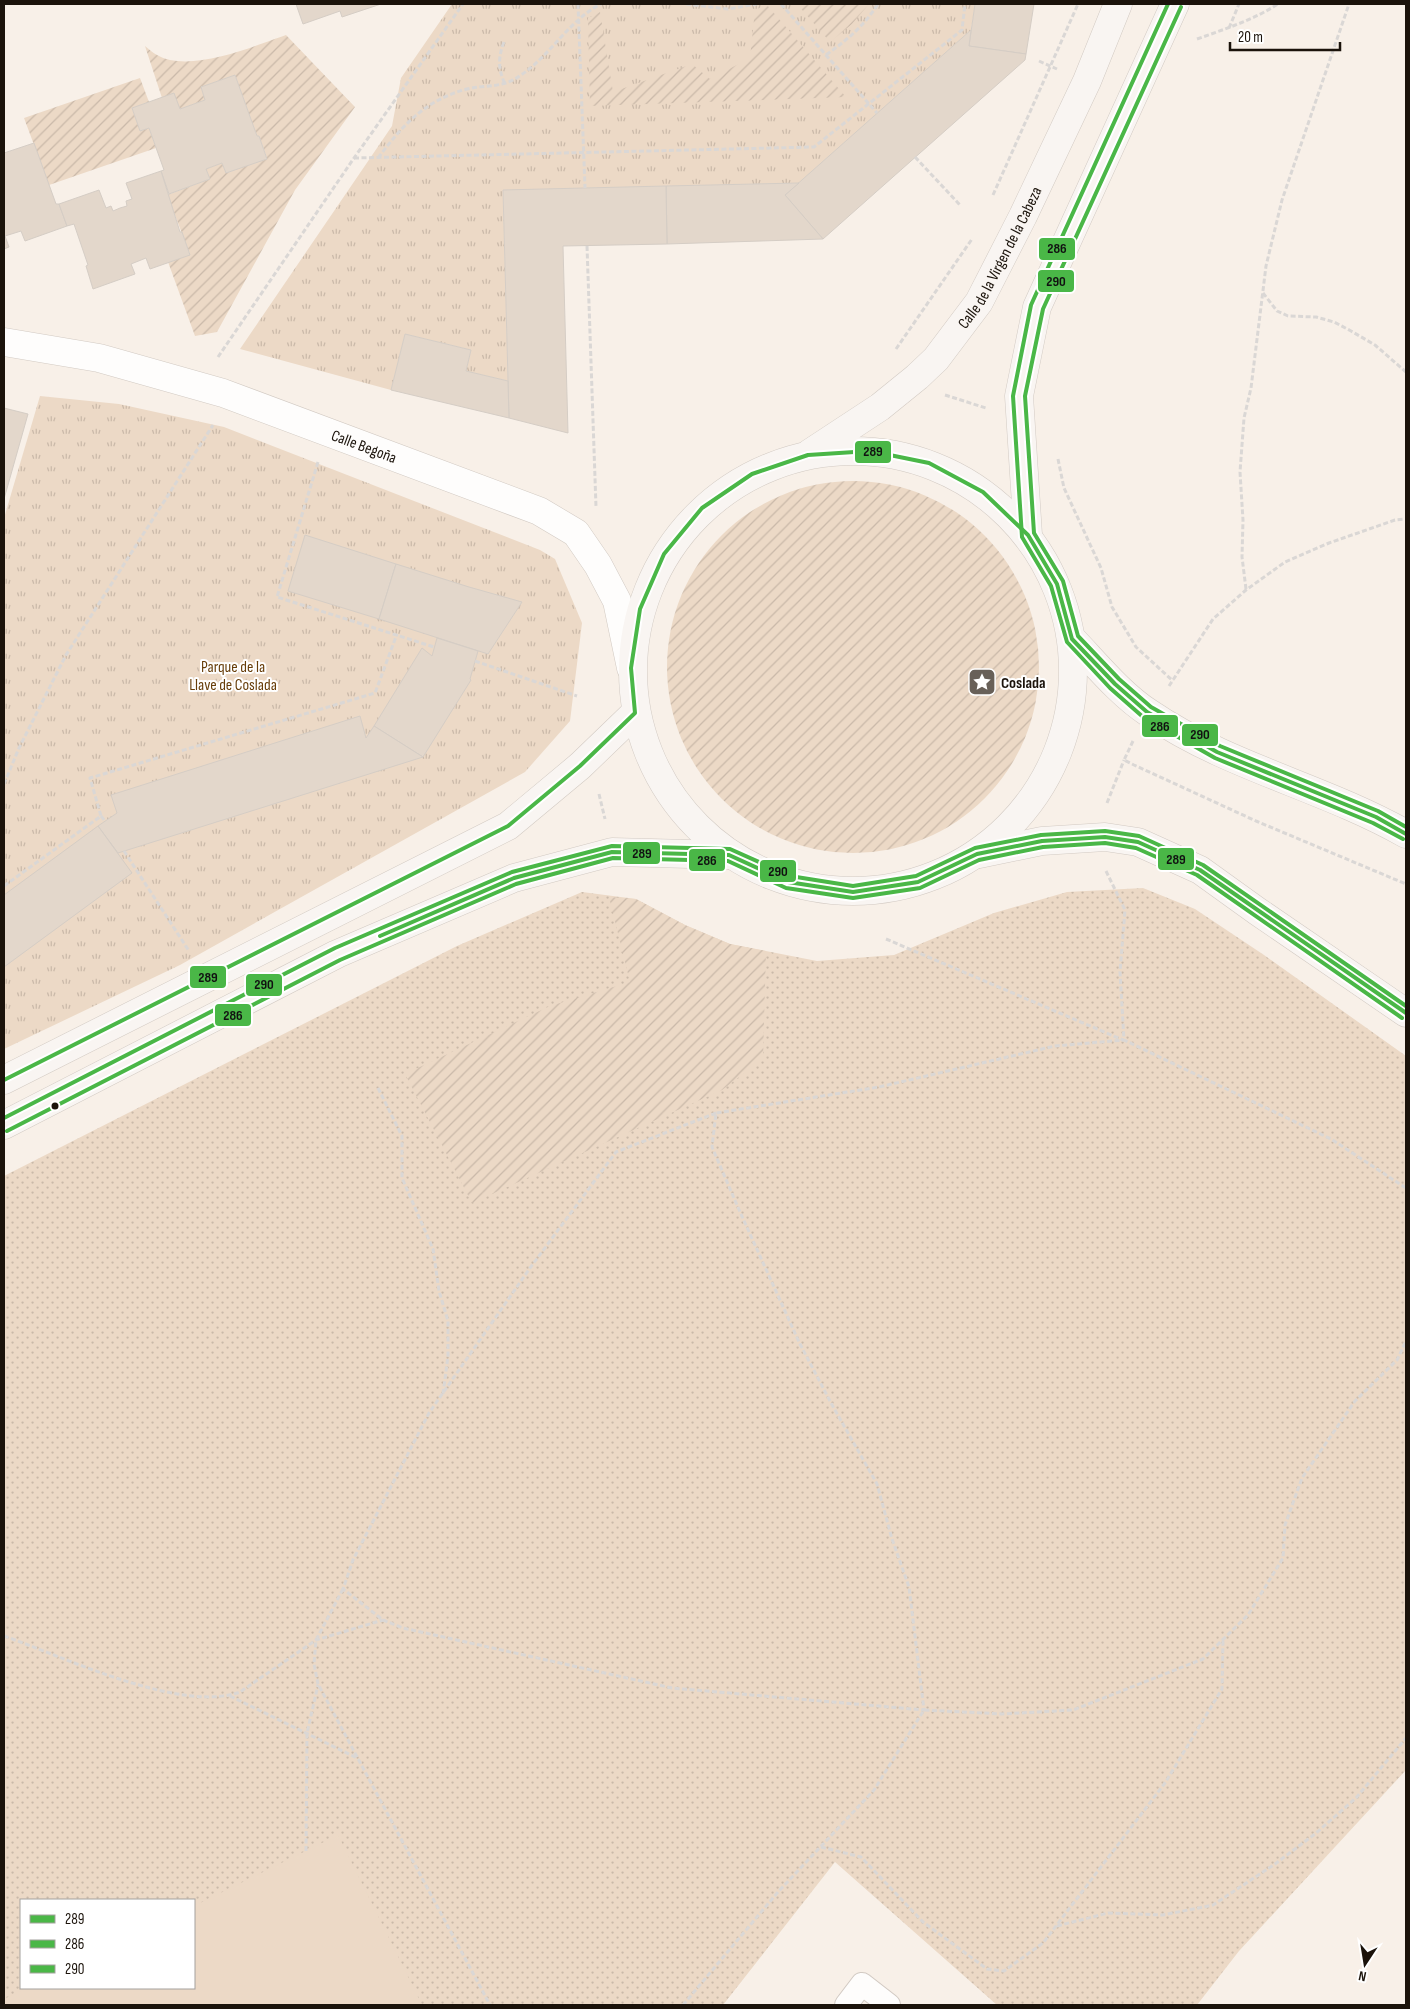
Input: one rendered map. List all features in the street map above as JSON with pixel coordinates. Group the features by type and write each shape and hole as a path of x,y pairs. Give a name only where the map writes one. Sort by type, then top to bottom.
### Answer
{"main road":[{"name":"Calle de la Virgen de la Cabeza","path":"808,455 880,408 917,377 936,359 979,302 1023,216 1087,81 1118,4"},
{"path":"1028,535 1019,396 1037,307 1175,4"},
{"path":"977,854 1023,813 1056,761 1073,701 1072,639 1057,584 1028,535 983,492 930,464 870,451 808,455 752,474 702,508 664,554 640,609 631,668 635,713 653,768 686,816 729,855 788,882 853,892 918,882 977,854 1042,842 1105,837 1138,842 1200,870 1265,917 1406,1013"},
{"path":"1072,639 1115,684 1147,712 1160,720 1217,752 1376,817 1406,834"},
{"path":"4,1080 508,826 580,766 635,713"},
{"path":"4,1125 337,954 514,878 612,852 729,855"}],"street":[{"name":"Calle Begoña","path":"4,342 99,358 223,392 538,512 576,533 598,565 617,601 631,668"}],"lane":[{"path":"846,2005 862,1984 889,2005"}],"path":[{"path":"218,358 354,158 463,4"},
{"path":"578,4 585,188"},
{"path":"378,158 399,130 412,117 449,95 468,89 488,88 505,84 522,75 579,20 601,4"},
{"path":"686,4 728,8 757,4"},
{"path":"781,4 877,114"},
{"path":"826,55 851,37 865,23 878,4"},
{"path":"354,158 814,147 962,30 965,4"},
{"path":"1228,28 1239,4"},
{"path":"1194,40 1262,14 1278,4"},
{"path":"1246,590 1242,557 1243,520 1240,472 1244,418 1251,388 1266,266 1282,200 1349,4"},
{"path":"504,42 500,52 499,65 505,84"},
{"path":"915,157 960,205"},
{"path":"587,246 596,509"},
{"path":"1262,293 1277,311 1288,316 1316,317 1334,322 1351,331 1375,345 1406,372"},
{"path":"4,784 19,748 66,655 218,418"},
{"path":"319,457 277,597 434,647"},
{"path":"1173,681 1213,619 1246,590 1286,562 1311,550 1396,520 1406,520"},
{"path":"105,821 101,816 90,778 375,693 397,634"},
{"path":"475,661 577,696"},
{"path":"1134,765 1264,824 1406,884"},
{"path":"580,766 597,782 612,852"},
{"path":"4,886 101,816"},
{"path":"124,851 194,958"},
{"path":"1106,872 1125,910 1120,972 1124,1040"},
{"path":"886,939 1124,1040 1331,1139 1406,1188"},
{"path":"490,2005 318,1684 314,1664 316,1640 342,1588 353,1560 430,1413 442,1394 530,1268 616,1152 716,1113 879,1087 1055,1046 1124,1040"},
{"path":"378,1088 402,1136 402,1178 433,1249 439,1291 448,1321 448,1356 442,1394"},
{"path":"683,2005 778,1892 874,1790 924,1710 909,1587 892,1539 877,1484 799,1342 740,1212 712,1147 716,1113"},
{"path":"342,1588 382,1620 403,1628 672,1688 924,1710 1002,1714 1073,1710 1203,1659 1248,1615 1283,1558 1284,1525 1302,1478 1355,1400 1397,1360 1406,1341"},
{"path":"4,1636 75,1664 139,1685 183,1694 229,1696 240,1692 316,1640 382,1620"},
{"path":"820,1847 861,1857 923,1922 987,1969 1004,1972 1043,1943 1165,1783 1222,1689 1223,1640"},
{"path":"306,1851 306,1733 318,1684"},
{"path":"229,1696 358,1758"},
{"path":"1056,1926 1108,1913 1162,1914 1213,1905 1275,1864 1322,1828 1356,1798 1406,1738"}],"green space":[{"path":"452,4 975,4 971,30 799,183 503,191 508,381 466,371 471,350 405,334 391,390 240,349 392,126 401,78"},
{"path":"797,4 869,4 852,24 830,42"},
{"path":"767,5 846,97 590,106 588,18 600,12 613,92 692,64 710,79 750,58 755,10"},
{"path":"286,35 355,107 295,190 217,332 195,336 168,262 190,254 167,195 210,179 206,169 222,163 226,173 267,158 235,75 201,87 205,100 180,109 162,98 145,46 157,55 170,60 203,60 240,51"},
{"path":"140,78 149,102 132,108 140,131 149,128 156,148 49,185 24,118"},
{"name":"Parque de la Llave de Coslada","path":"40,396 119,404 224,427 540,550 555,559 582,623 570,721 525,772 180,965 4,1049 4,518"},
{"path":"853,481 889,484 924,495 956,512 985,535 1008,564 1025,596 1036,631 1039,667 1036,703 1025,738 1008,770 985,799 956,822 924,839 889,850 853,853 817,850 782,839 750,822 721,799 698,770 681,738 670,703 667,667 670,631 681,596 698,564 721,535 750,512 782,495 817,484"},
{"path":"1143,888 1195,909 1264,955 1406,1056 1406,1770 1239,1951 1197,2005 997,2005 835,1862 723,2005 4,2005 4,1176 457,946 582,892 636,899 685,925 730,944 817,961 894,955 994,913 1067,892"},
{"path":"609,897 636,899 685,925 730,944 766,951 763,1059 722,1090 472,1203 405,1074 550,1006 630,982"},
{"path":"338,1835 422,2005 4,2005 4,1999 25,1989 195,1989 195,1906"}],"building":[{"path":"296,4 381,4 342,17 340,11 303,24"},
{"path":"975,4 1034,4 1026,54 969,46"},
{"path":"971,30 969,46 1026,54 1025,60 823,239 785,195"},
{"path":"235,75 267,159 226,173 222,163 206,169 210,179 169,194 161,171 164,170 149,128 140,131 132,108 174,93 180,109 205,100 201,87"},
{"path":"34,143 56,204 59,204 67,226 25,241 21,231 5,236 9,247 4,249 4,153"},
{"path":"161,171 180,232 182,232 190,255 150,269 146,258 131,264 135,274 93,289 86,266 88,265 74,224 67,226 59,204 99,190 106,208 111,206 113,211 127,206 126,201 132,199 126,183"},
{"path":"799,183 785,195 823,239 667,244 666,186"},
{"path":"666,186 667,244 563,246 568,433 509,418 503,190"},
{"path":"405,334 471,350 466,371 508,381 509,418 391,390"},
{"path":"4,408 28,414 4,499"},
{"path":"305,535 396,564 379,619 288,591"},
{"path":"396,564 522,602 488,654 379,619"},
{"path":"437,638 478,651 471,680 423,757 374,726 422,648 432,656"},
{"path":"360,716 366,738 374,726 423,757 118,853 98,826 117,813 111,795"},
{"path":"98,826 132,873 4,967 4,895"}],"transit line":[{"name":"286","path":"1168,4 1031,305 1013,396 1022,537 1051,586 1067,642 1110,688 1143,717 1215,758 1373,823 1403,839"},
{"name":"290","path":"1181,7 1043,309 1025,396 1034,533 1063,581 1078,636 1119,679 1151,707 1220,746 1378,811 1406,827"},
{"name":"289","path":"4,1080 508,826 580,766 635,713 631,668 640,609 664,554 702,508 752,474 808,455 870,451 929,463 983,492 1028,535 1057,584 1072,639 1115,684 1147,712 1217,752 1376,817 1406,834"},
{"name":"290","path":"4,1118 335,948 512,872 612,846 730,849 790,876 853,886 916,876 975,848 1041,835 1105,831 1139,836 1203,865 1406,1006"},
{"name":"289","path":"380,936 514,878 612,852 729,855 788,882 853,892 918,882 977,854 1042,841 1105,837 1138,842 1200,870 1406,1013"},
{"name":"286","path":"7,1131 340,960 516,884 613,858 728,861 786,888 853,898 920,888 979,860 1043,847 1105,843 1136,848 1197,875 1402,1018"}],"place":[{"name":"Coslada","path":"982,682"}]}
